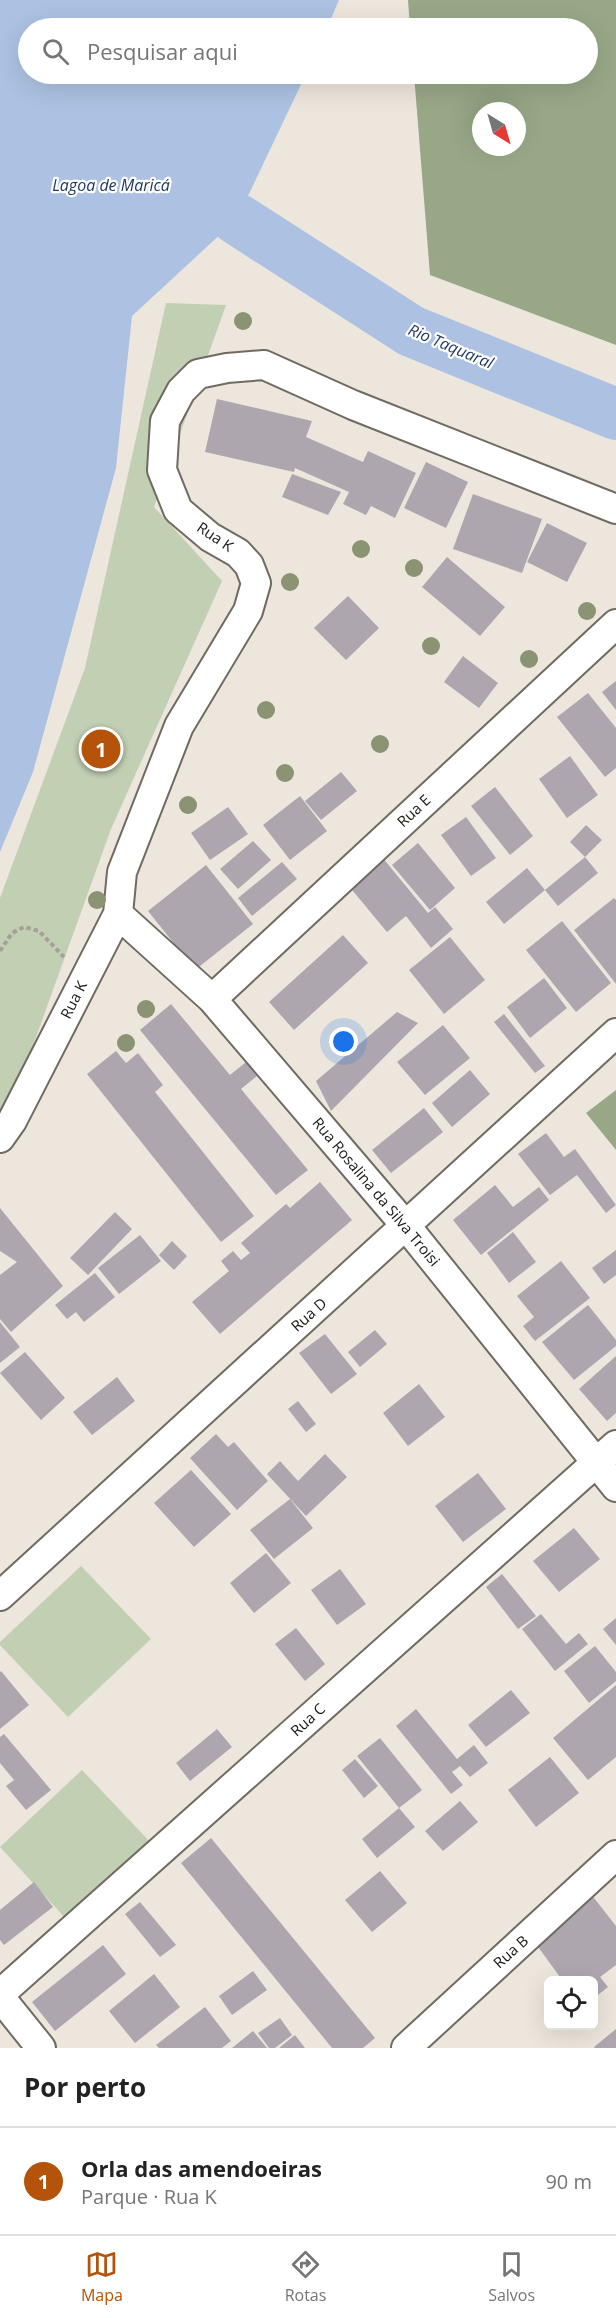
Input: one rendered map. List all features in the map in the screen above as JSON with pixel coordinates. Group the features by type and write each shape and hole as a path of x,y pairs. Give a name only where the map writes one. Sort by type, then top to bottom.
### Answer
{"street":[{"name":"Rua K","path":"0,1138 12,1120 118,914 122,873 179,726 248,611 256,583 249,565 238,552 210,537 178,510 162,470 165,421 181,392 198,374 227,368 264,365 352,405 616,509"},
{"name":"Rua E","path":"212,999 616,624"},
{"name":"Rua Rosalina da Silva Troisi","path":"118,914 212,999 406,1226 607,1453 616,1486"},
{"name":"Rua D","path":"0,1596 616,1033"},
{"name":"Rua C","path":"0,1995 607,1453"},
{"name":"Rua B","path":"405,2048 616,1855"},
{"path":"0,1995 41,2048"}],"path":[{"path":"0,951 12,933 24,927 31,929 39,932 85,978"}],"green space":[{"path":"408,0 616,0 616,345 430,275 415,84 598,84 598,18 409,18"},
{"path":"166,303 226,305 154,507 222,581 111,829 17,1090 0,1112 0,898 85,668"},
{"path":"616,1090 616,1150 586,1113"},
{"path":"81,1566 151,1639 68,1717 0,1645 0,1642"},
{"path":"82,1770 151,1843 68,1921 0,1847"}],"water":[{"name":"Lagoa de Maricá","path":"0,0 339,0 331,18 18,18 18,84 301,84 237,219 132,316 116,468 33,772 0,852"}],"building":[{"path":"217,399 312,421 306,437 363,462 368,451 416,473 395,518 371,506 366,515 343,504 349,492 295,468 294,472 205,452"},
{"path":"426,462 468,482 446,528 404,508"},
{"path":"292,474 341,492 328,515 282,497"},
{"path":"473,494 542,519 522,573 453,549"},
{"path":"547,523 587,543 567,582 527,562"},
{"path":"447,557 505,607 480,636 422,587"},
{"path":"348,596 379,628 346,660 314,628"},
{"path":"463,656 498,683 479,708 444,682"},
{"path":"616,681 616,710 602,692"},
{"path":"588,693 616,728 616,768 605,777 557,717"},
{"path":"570,756 598,795 567,818 539,779"},
{"path":"341,772 357,791 321,820 305,801"},
{"path":"495,787 533,836 510,855 471,806"},
{"path":"300,796 327,831 290,860 263,825"},
{"path":"228,807 248,834 210,860 191,833"},
{"path":"466,817 496,858 471,876 441,835"},
{"path":"586,825 602,840 585,857 570,842"},
{"path":"253,841 271,860 238,889 220,869"},
{"path":"418,843 455,888 430,910 392,865"},
{"path":"382,857 428,913 435,907 453,929 431,948 406,916 387,932 348,885"},
{"path":"585,857 598,873 558,906 545,890"},
{"path":"282,862 297,879 252,916 238,898"},
{"path":"206,865 253,924 195,970 148,911"},
{"path":"527,868 545,890 504,924 486,902"},
{"path":"614,898 616,900 616,984 574,930"},
{"path":"562,921 611,983 576,1012 526,950"},
{"path":"343,935 368,963 294,1030 269,1002"},
{"path":"450,937 485,980 444,1014 409,970"},
{"path":"544,978 567,1008 530,1038 507,1007"},
{"path":"171,1004 230,1075 246,1062 257,1076 241,1089 308,1170 276,1195 140,1030"},
{"path":"397,1012 418,1023 331,1111 316,1081"},
{"path":"504,1014 545,1066 535,1073 494,1022"},
{"path":"443,1025 470,1058 425,1095 397,1062"},
{"path":"116,1051 126,1063 138,1053 163,1085 155,1092 254,1216 221,1242 87,1074"},
{"path":"470,1070 490,1094 452,1127 432,1103"},
{"path":"424,1108 443,1132 391,1173 372,1150"},
{"path":"546,1133 564,1157 575,1149 616,1205 606,1213 577,1175 550,1195 518,1154"},
{"path":"320,1182 352,1220 220,1334 192,1302 229,1271 221,1261 233,1251 241,1260 250,1253 241,1243 286,1204 290,1208"},
{"path":"495,1185 513,1207 539,1187 549,1200 481,1255 453,1220"},
{"path":"0,1208 63,1286 11,1332 0,1319 0,1275 17,1262 0,1251"},
{"path":"115,1212 132,1229 88,1275 70,1258"},
{"path":"513,1232 536,1262 509,1283 487,1253"},
{"path":"140,1235 161,1261 119,1294 98,1268"},
{"path":"172,1241 187,1256 174,1270 159,1255"},
{"path":"616,1250 616,1275 604,1284 592,1268"},
{"path":"561,1261 590,1298 535,1341 523,1326 534,1317 517,1296"},
{"path":"95,1273 115,1297 84,1322 76,1312 67,1319 55,1305"},
{"path":"588,1305 616,1340 616,1346 574,1380 542,1342"},
{"path":"0,1322 20,1347 0,1363"},
{"path":"375,1330 387,1344 360,1367 348,1352"},
{"path":"325,1334 357,1374 331,1394 299,1353"},
{"path":"25,1352 65,1398 41,1420 0,1373"},
{"path":"616,1356 616,1413 607,1421 579,1389"},
{"path":"117,1377 135,1401 92,1435 73,1412"},
{"path":"419,1384 445,1417 408,1446 383,1413"},
{"path":"298,1401 316,1424 306,1432 288,1409"},
{"path":"216,1434 228,1447 234,1442 268,1481 237,1510 190,1458"},
{"path":"325,1454 347,1477 306,1516 267,1474 280,1461 298,1481"},
{"path":"191,1470 231,1514 194,1547 154,1503"},
{"path":"478,1473 506,1509 463,1542 435,1506"},
{"path":"290,1499 313,1528 274,1559 250,1530"},
{"path":"574,1528 600,1559 559,1592 533,1561"},
{"path":"266,1553 291,1583 254,1613 230,1583"},
{"path":"340,1569 366,1604 337,1625 311,1590"},
{"path":"502,1574 536,1616 518,1629 486,1587"},
{"path":"541,1614 566,1644 579,1633 588,1644 555,1671 522,1629"},
{"path":"616,1618 616,1645 603,1629"},
{"path":"296,1628 325,1664 305,1681 275,1644"},
{"path":"595,1646 616,1672 616,1681 589,1703 564,1671"},
{"path":"0,1672 29,1705 0,1729"},
{"path":"616,1685 616,1757 588,1780 553,1738"},
{"path":"511,1690 530,1713 486,1747 468,1725"},
{"path":"416,1709 457,1759 474,1745 488,1763 470,1777 460,1766 452,1772 463,1785 451,1794 396,1726"},
{"path":"217,1729 232,1747 190,1781 176,1763"},
{"path":"4,1734 51,1790 26,1810 6,1786 14,1780 0,1763 0,1737"},
{"path":"380,1738 422,1790 399,1808 357,1756"},
{"path":"550,1757 579,1793 536,1827 508,1790"},
{"path":"355,1759 378,1786 364,1798 342,1770"},
{"path":"460,1801 478,1822 443,1851 425,1831"},
{"path":"399,1808 415,1827 377,1858 362,1839"},
{"path":"211,1838 375,2038 363,2048 332,2048 181,1863"},
{"path":"380,1871 407,1903 372,1932 345,1900"},
{"path":"34,1882 53,1907 4,1945 0,1940 0,1910"},
{"path":"591,1894 616,1926 616,1965 600,1977 608,1987 598,1995 598,1976 559,1976 533,1940"},
{"path":"140,1902 176,1945 160,1957 125,1914"},
{"path":"103,1945 126,1974 55,2031 32,2002"},
{"path":"253,1971 267,1990 232,2015 219,1996"},
{"path":"154,1974 180,2007 135,2043 109,2011"},
{"path":"205,2007 231,2041 222,2048 159,2048 156,2045"},
{"path":"280,2018 292,2035 275,2048 269,2048 258,2033"},
{"path":"616,2029 616,2048 594,2047"},
{"path":"253,2031 267,2048 232,2048"},
{"path":"295,2035 305,2048 279,2048"}],"waterway":[{"name":"Rio Taquaral","path":"237,219 411,331 616,414"}],"place":[{"name":"Orla das amendoeiras","path":"101,749"}]}
